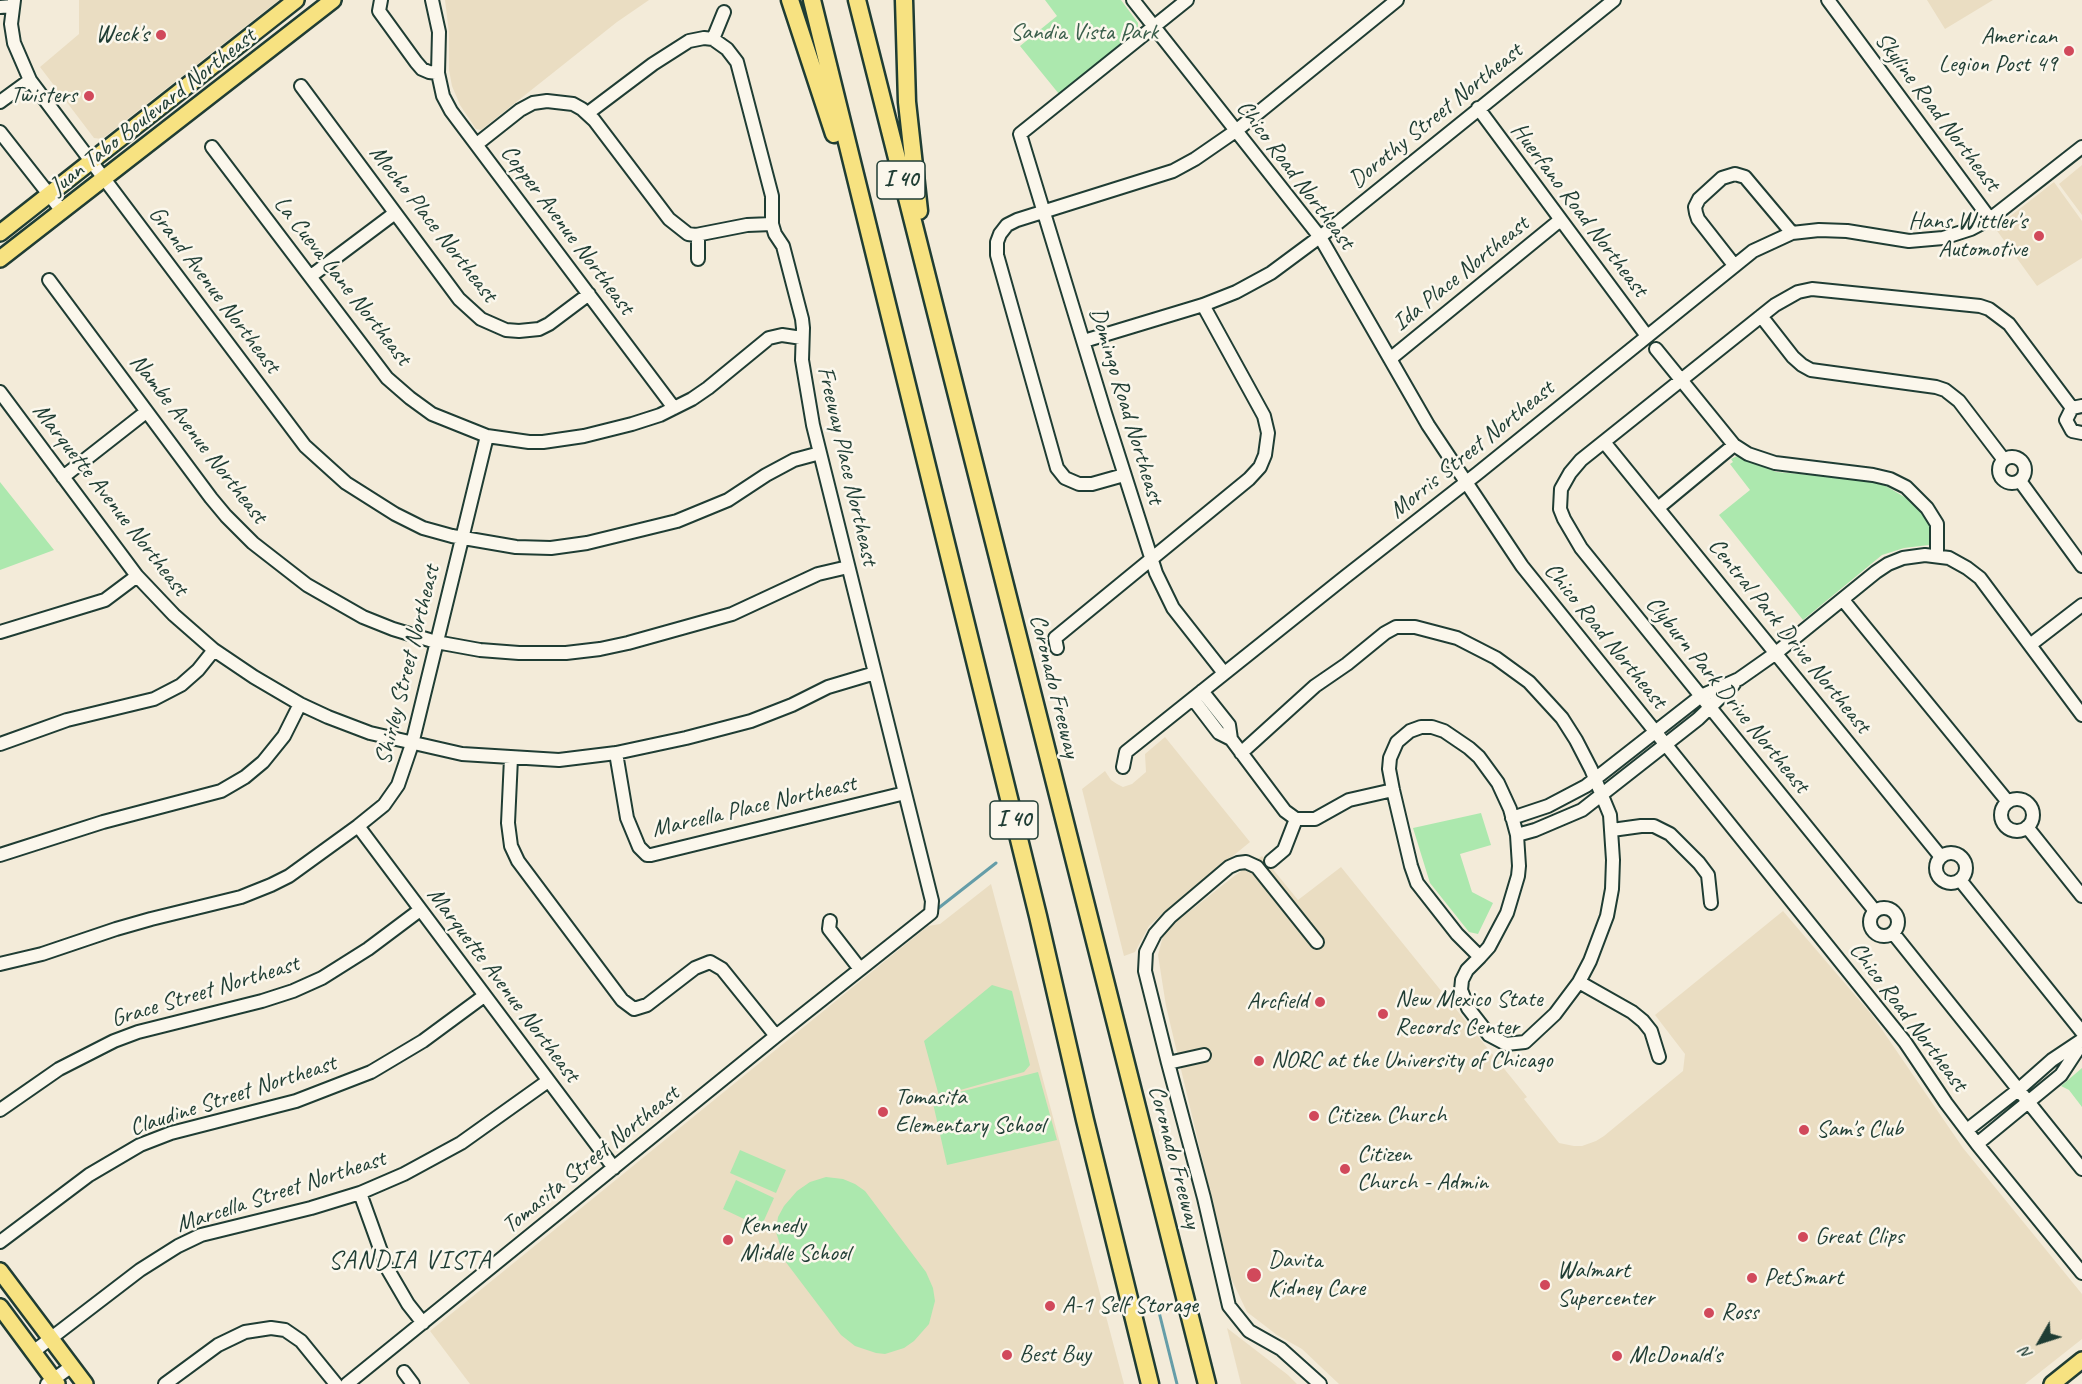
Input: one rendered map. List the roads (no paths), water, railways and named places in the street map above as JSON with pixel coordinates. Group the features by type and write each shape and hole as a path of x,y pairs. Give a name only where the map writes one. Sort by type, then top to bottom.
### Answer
{"highway":[{"path":"790,0 874,258"},
{"name":"I 40","path":"812,0 1038,916 1150,1384"},
{"name":"Coronado Freeway","path":"856,0 1207,1384"},
{"path":"904,0 907,102 918,206 946,359"}],"main road":[{"name":"Juan Tabo Boulevard Northeast","path":"0,232 296,0"},
{"name":"Juan Tabo Boulevard Northeast","path":"0,259 333,0"},
{"path":"226,56 239,72"},
{"path":"2,1279 51,1338 85,1384"},
{"path":"0,1307 53,1382"},
{"path":"2052,1384 2082,1360"}],"street":[{"path":"381,0 379,11 416,62 422,69 438,73"},
{"name":"Copper Avenue Northeast","path":"432,0 439,32 438,73 443,96 451,111 674,408"},
{"name":"Chico Road Northeast","path":"1133,0 1320,237 1428,425 1522,566 1905,1042 1977,1144 2082,1273"},
{"path":"1153,27 1187,0"},
{"path":"1124,475 1092,484 1079,484 1065,478 1055,463 997,255 996,247 1000,234 1007,225 1017,220 1173,171 1211,150 1397,0"},
{"name":"Dorothy Street Northeast","path":"1084,341 1203,305 1261,279 1320,237 1614,0"},
{"name":"Skyline Road Northeast","path":"1828,0 1990,219"},
{"path":"0,7 14,3"},
{"name":"Grand Avenue Northeast","path":"14,3 10,24 18,56 30,80 306,446 346,483 377,504 423,528 461,538 516,547 551,548 632,533 677,521 728,501 766,475 794,460 820,453"},
{"path":"588,113 680,45 697,39 713,39 724,12"},
{"name":"Domingo Road Northeast","path":"1153,27 1020,134 1151,560 1173,608 1224,673"},
{"name":"Freeway Place Northeast","path":"713,39 727,49 737,62 772,196 772,224 783,246 802,319 805,384 820,453 932,901 931,913"},
{"path":"0,102 30,80"},
{"name":"Mocho Place Northeast","path":"300,86 469,309 481,319 493,325 519,331 539,329 590,294"},
{"path":"477,144 520,110 533,103 561,101 573,104 588,113 669,219 687,234 698,235 747,225 772,224"},
{"name":"Huerfano Road Northeast","path":"1478,108 1647,336"},
{"path":"0,132 62,211"},
{"name":"La Cueva Lane Northeast","path":"212,147 376,365 403,392 432,414 487,436 529,442 565,439 633,424 660,415 708,388 769,338 782,335 802,338"},
{"name":"Morris Street Northeast","path":"1123,767 1126,753 1224,673 1466,482 1734,265 1760,247 1792,233 1819,230 1847,231 1909,241 1943,238 1971,229 1990,219 2082,147"},
{"path":"1734,265 1698,219 1696,213 1696,203 1708,189 1725,176 1735,174 1745,177 1792,233"},
{"path":"311,276 395,213"},
{"name":"Ida Place Northeast","path":"1390,359 1560,221"},
{"path":"698,235 698,259"},
{"name":"Nambe Avenue Northeast","path":"49,279 146,412 226,516 253,543 283,568 325,596 363,617 436,642"},
{"path":"1604,442 1782,300 1798,292 1812,289 1980,306 1989,309 2009,324 2077,407 2066,416 2067,424 2072,431 2082,433"},
{"path":"1057,648 1055,638 1249,479 1260,467 1268,447 1264,416 1203,305"},
{"path":"1761,316 1793,357 1811,370 1945,390 1959,401 2004,460"},
{"path":"1656,349 1734,445 1761,460 1873,475 1890,479 1906,487 1927,508 1937,524 1937,556"},
{"name":"Marquette Avenue Northeast","path":"0,392 137,576 174,615 214,650 300,705 370,733 412,744"},
{"path":"63,477 146,412"},
{"name":"Shirley Street Northeast","path":"0,964 42,954 150,919 241,897 289,876 384,805 398,785 412,744 487,436"},
{"name":"Clyburn Park Drive Northeast","path":"1604,442 1574,467 1561,489 1560,499 1564,519 1570,532 1875,911"},
{"name":"Central Park Drive Northeast","path":"1604,442 1941,857"},
{"path":"1658,508 1734,445"},
{"path":"2015,457 2022,462 2025,470 2020,481 2008,482 2001,478 1999,469 2004,460 2015,457"},
{"path":"2020,481 2082,566"},
{"path":"1517,835 1582,810 1666,746 1711,708 1739,679 1776,653 1876,572 1893,562 1917,556 1949,558 1980,578 2081,713"},
{"path":"436,642 480,650 519,653 566,653 600,649 732,614 818,574 848,567"},
{"path":"0,632 105,600 137,576"},
{"path":"1842,600 2008,802"},
{"path":"2030,645 2082,605"},
{"path":"1241,753 1315,686 1347,664 1384,633 1396,627 1426,629 1457,638 1478,647 1514,669 1541,693 1562,718 1596,779 1610,815 1612,889 1607,916 1590,961 1579,982 1555,1014 1525,1042 1513,1045 1502,1043 1489,1035 1468,1008 1461,990 1464,975 1480,957 1499,930 1512,898 1519,866 1517,835 1498,783 1469,748 1443,731 1421,727 1410,731 1397,741 1390,758 1389,770 1417,883 1461,938 1480,957"},
{"path":"0,744 67,720 154,699 181,685 198,670 214,650"},
{"path":"412,744 462,754 511,758 559,760 616,753 752,721 828,687 875,673"},
{"path":"1512,818 1548,806 1574,793 1596,779 1701,696 1739,679"},
{"path":"1198,695 1219,734 1231,739 1285,811 1296,819 1315,819 1350,800 1393,790"},
{"path":"0,855 103,822 221,791 245,777 263,762 284,736 300,705"},
{"name":"Marcella Place Northeast","path":"616,753 627,818 634,837 647,855 667,853 905,794"},
{"path":"511,758 508,822 511,846 518,861 622,1000 634,1009 647,1005 695,968 710,962 723,969 776,1036"},
{"path":"2023,801 2030,808 2032,818 2027,827 2018,831 2008,829 2004,825 2001,813 2008,802 2023,801"},
{"path":"1271,861 1284,849 1296,819"},
{"name":"Marquette Avenue Northeast","path":"358,826 614,1168"},
{"path":"1612,830 1647,826 1660,828 1670,834 1708,875 1711,903"},
{"path":"2027,827 2082,896"},
{"name":"Central Park Drive Northeast","path":"1953,854 1964,861 1965,873 1960,880 1949,883 1939,878 1936,867 1941,857 1953,854"},
{"path":"1317,942 1257,867 1246,862 1238,863 1229,867 1162,925 1148,946 1145,971 1204,1198 1229,1306 1249,1331 1281,1349 1320,1384"},
{"name":"Central Park Drive Northeast","path":"1960,880 2082,1032"},
{"name":"Clyburn Park Drive Northeast","path":"1886,908 1895,914 1898,921 1893,933 1883,936 1873,931 1870,921 1875,911 1886,908"},
{"name":"Grace Street Northeast","path":"0,1110 59,1069 114,1041 138,1032 262,1001 293,991 321,978 368,949 420,910"},
{"name":"Tomasita Street Northeast","path":"347,1384 931,913"},
{"path":"830,921 828,929 860,969"},
{"name":"Clyburn Park Drive Northeast","path":"1893,933 2082,1169"},
{"path":"1579,982 1632,1012 1643,1021 1651,1031 1659,1057"},
{"name":"Claudine Street Northeast","path":"0,1242 89,1175 131,1150 171,1133 296,1101 363,1076 423,1041 484,996"},
{"path":"1967,1130 2018,1090 2050,1061 2082,1041"},
{"path":"1977,1144 2061,1076 2082,1041"},
{"path":"1168,1063 1204,1055"},
{"name":"Marcella Street Northeast","path":"33,1352 140,1270 178,1246 201,1235 311,1208 360,1193 438,1158 470,1138 548,1081"},
{"path":"360,1193 387,1268 408,1304 423,1323"},
{"path":"165,1384 218,1345 245,1332 271,1328 285,1330 301,1341 336,1384"},
{"path":"53,1382 72,1366"},
{"path":"404,1372 413,1384"}],"waterway":[{"path":"936,910 996,863"},
{"path":"1159,1312 1177,1384"}],"place":[{"name":"Weck's","path":"161,35"},
{"name":"American Legion Post 49","path":"2069,51"},
{"name":"Twisters","path":"89,96"},
{"name":"Hans Wittler's Automotive","path":"2039,236"},
{"name":"Arcfield","path":"1320,1002"},
{"name":"New Mexico State Records Center","path":"1383,1014"},
{"name":"NORC at the University of Chicago","path":"1259,1061"},
{"name":"Tomasita Elementary School","path":"883,1112"},
{"name":"Citizen Church","path":"1314,1116"},
{"name":"Sam's Club","path":"1804,1130"},
{"name":"Citizen Church - Admin","path":"1345,1169"},
{"name":"Great Clips","path":"1803,1237"},
{"name":"Kennedy Middle School","path":"728,1240"},
{"name":"Davita Kidney Care","path":"1254,1275"},
{"name":"PetSmart","path":"1752,1278"},
{"name":"Walmart Supercenter","path":"1545,1285"},
{"name":"A-1 Self Storage","path":"1050,1306"},
{"name":"Ross","path":"1709,1313"},
{"name":"Best Buy","path":"1007,1355"},
{"name":"McDonald's","path":"1617,1356"}],"district":[{"name":"SANDIA VISTA","path":"410,1261"}],"park label":[{"name":"Sandia Vista Park","path":"1084,33"}]}
